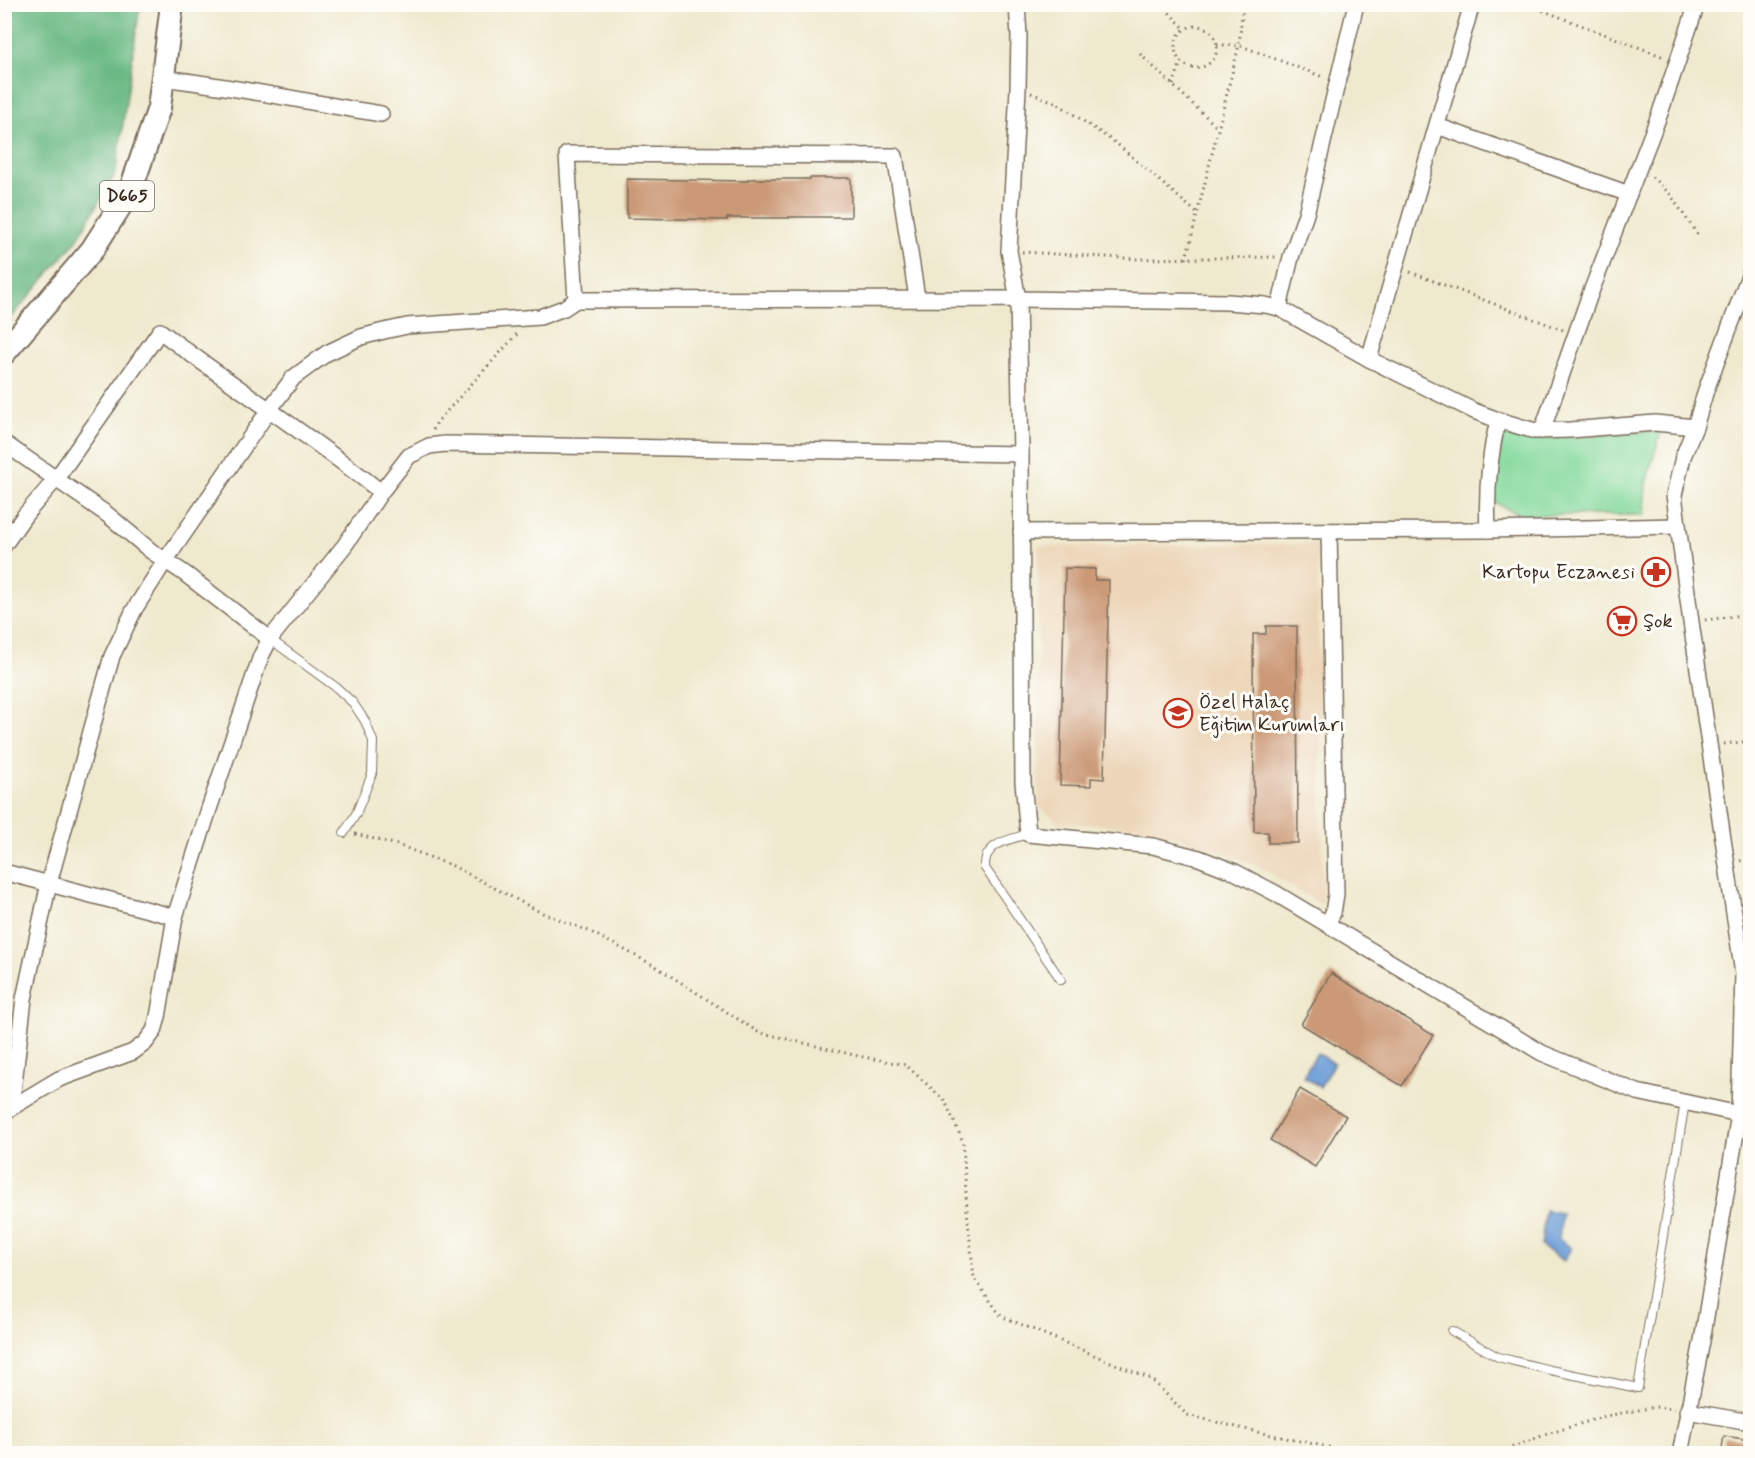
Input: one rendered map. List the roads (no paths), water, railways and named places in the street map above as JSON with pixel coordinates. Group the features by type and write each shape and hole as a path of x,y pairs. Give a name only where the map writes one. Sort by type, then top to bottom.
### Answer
{"main road":[{"name":"D665","path":"4,352 92,250 132,189 159,108 172,4"}],"street":[{"path":"1017,4 1018,89 1009,251 1018,298 1023,783 1028,834 1153,846 1199,858 1235,872 1328,924 1542,1053 1637,1092 1745,1115"},
{"path":"1280,308 1356,4"},
{"path":"1369,359 1473,4"},
{"path":"1542,431 1698,4"},
{"path":"163,78 216,84 381,114"},
{"path":"1437,126 1629,194"},
{"path":"576,300 567,154 896,156 917,298"},
{"path":"1680,1454 1745,1115 1743,974 1674,495 1683,457 1695,428 1706,390 1746,298 1750,273"},
{"path":"8,1110 24,999 49,884 112,656 121,633 165,561 293,378 327,353 361,337 407,326 528,319 551,314 576,300 1018,298 1228,302 1280,308 1369,359 1474,411 1535,431 1655,423 1695,428"},
{"path":"4,545 25,515 56,479 160,331 381,492"},
{"path":"1488,530 1488,478 1498,420"},
{"path":"4,444 108,515 165,561 270,639"},
{"path":"8,1110 59,1079 133,1052 146,1043 154,1031 175,916 261,656 270,639 345,545 409,456 429,446 445,444 1021,454"},
{"path":"1021,532 1488,530 1678,526"},
{"path":"1328,924 1333,913 1336,894 1329,531"},
{"path":"4,872 175,916"},
{"path":"1687,1411 1750,1422"}],"lane":[{"path":"270,639 337,687 353,703 373,741 372,774 356,814 344,832"},
{"path":"1028,834 995,845 986,855 985,868 1061,980"},
{"path":"1452,1331 1498,1357 1638,1388 1685,1102"}],"water":[{"path":"1317,1053 1334,1063 1320,1087 1303,1076"},
{"path":"1545,1210 1562,1213 1559,1239 1571,1248 1564,1261 1541,1246"}],"place":[{"name":"Kartopu Eczanesi","path":"1656,572"},
{"name":"Şok","path":"1622,621"},
{"name":"Özel Halaç Eğitim Kurumları","path":"1178,713"}]}
